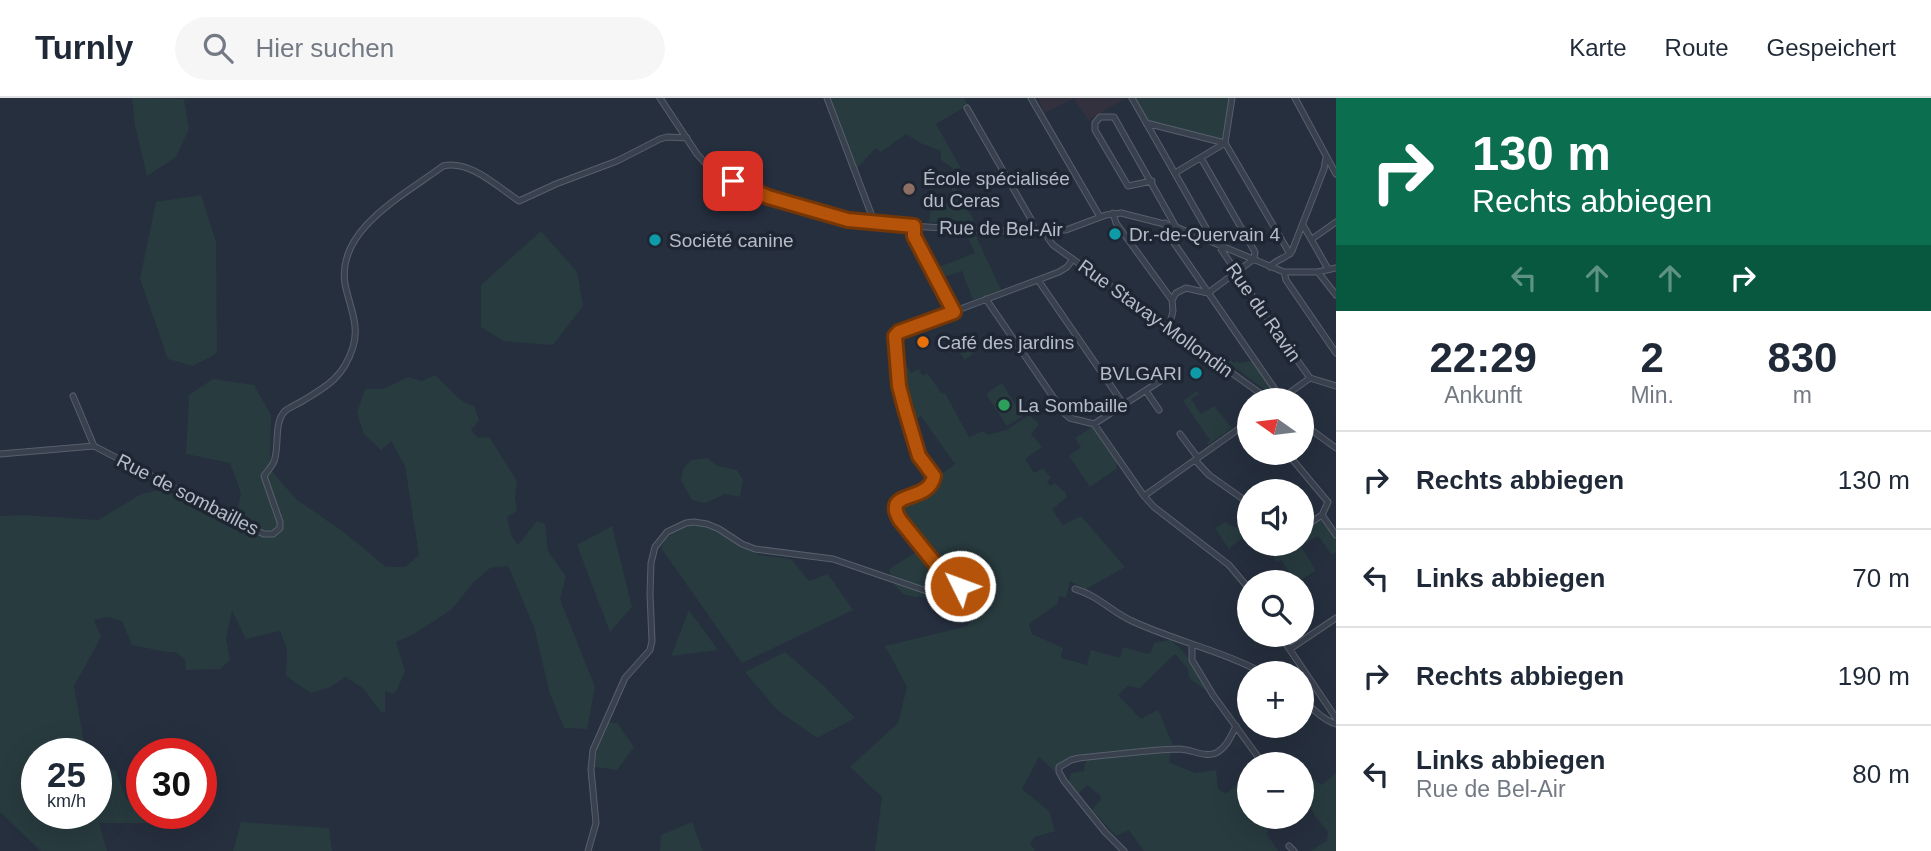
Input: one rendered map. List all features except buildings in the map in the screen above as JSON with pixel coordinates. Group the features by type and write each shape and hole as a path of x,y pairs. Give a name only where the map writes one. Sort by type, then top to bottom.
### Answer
{"street":[{"path":"660,98 707,165 718,173 768,197 837,217 875,224 914,226"},
{"path":"827,98 875,224"},
{"path":"1031,98 1100,217"},
{"path":"1132,98 1206,228 1206,239"},
{"path":"1233,98 1225,143 1290,254"},
{"path":"1295,98 1336,174"},
{"path":"967,108 1032,221 1034,231"},
{"path":"1152,181 1128,186 1095,130 1100,117 1114,117 1152,181 1176,227"},
{"path":"1146,123 1225,143"},
{"name":"Rue de sombailles","path":"94,446 255,530 273,534 280,528 280,522 264,476 275,461 281,416 286,410 327,387 338,376 353,349 356,325 345,283 345,269 350,249 359,231 373,217 443,166 451,164 468,167 519,201 617,161 660,139 687,138"},
{"path":"1175,173 1225,143"},
{"path":"1172,300 1176,293 1186,288 1208,293 1254,260 1255,252 1201,158"},
{"path":"1270,267 1290,254 1326,158"},
{"path":"1114,213 1116,223 1172,300 1173,311 1169,327"},
{"name":"Rue de Bel-Air","path":"954,312 914,236 914,226 996,231 1070,229 1114,213 1165,223 1284,272 1336,268"},
{"path":"1165,223 1165,230 1271,388"},
{"path":"1312,239 1335,224"},
{"path":"1303,225 1328,269"},
{"name":"Rue Stavay-Mollondin","path":"1047,230 1051,242 1073,259 1253,388"},
{"name":"Rue du Ravin","path":"1220,245 1310,378"},
{"path":"588,851 596,823 593,750 625,678 650,650 651,563 655,548 667,531 687,523 707,524 755,549 833,559 950,599 978,607 985,605 984,595 955,583 941,571 900,520 895,509 900,500 928,489 934,476 919,456 903,403 895,336 899,332 1063,270 1073,259"},
{"path":"1318,271 1336,295"},
{"path":"1284,272 1286,280 1336,353"},
{"path":"1038,280 1124,405"},
{"path":"986,299 1064,413 1073,420 1094,424 1174,372"},
{"path":"1296,388 1310,378 1336,386"},
{"path":"1146,390 1159,410"},
{"path":"0,454 94,446 73,396"},
{"path":"1094,424 1144,496 1159,512 1229,565 1237,575"},
{"path":"1144,496 1237,430"},
{"path":"1314,432 1336,448"},
{"path":"1180,434 1209,475 1237,495"},
{"path":"1298,466 1328,502 1322,515 1314,520"},
{"path":"1322,515 1336,535"},
{"path":"1075,589 1088,592 1129,620 1237,661"},
{"path":"1336,618 1290,649 1336,718"},
{"path":"1192,645 1192,660 1213,695 1255,752"},
{"path":"1314,710 1336,724"},
{"path":"1124,851 1064,781 1059,767 1079,758 1168,750 1215,754 1229,741 1236,726"}],"shaded area":[{"path":"1037,98 1074,98 1045,113"},
{"path":"1074,98 1126,98 1088,120"}],"green space":[{"path":"132,98 184,99 189,129 176,157 147,176 135,126"},
{"path":"828,98 964,98 968,105 936,124 966,177 941,160 941,151 906,134 881,152 884,156 876,148 857,168"},
{"path":"1135,98 1230,98 1223,141 1148,122"},
{"path":"951,176 958,182 954,186 974,220 974,225 929,222 931,206 953,202"},
{"path":"201,195 216,242 217,353 193,366 168,359 140,279 156,202"},
{"path":"541,231 577,272 583,306 553,345 503,341 481,327 481,285"},
{"path":"966,233 975,234 1001,290 973,300 962,271 944,277 939,267 975,253"},
{"path":"965,331 978,350 965,360 952,341"},
{"path":"898,351 911,373 918,369 923,376 927,373 942,394 945,393 969,437 983,431 987,435 1006,430 1029,415 1039,424 1031,434 1042,447 1025,459 1034,473 1043,468 1051,478 1047,481 1050,486 1055,483 1066,493 1066,498 1052,509 1063,525 1081,516 1125,567 1086,589 1070,581 1066,598 1060,596 1057,604 1029,624 1032,634 1063,648 1062,658 1087,665 1091,650 1120,658 1123,647 1148,654 1154,643 1170,640 1187,656 1208,692 1189,678 1188,669 1175,654 1140,688 1127,686 1118,695 1141,719 1158,710 1173,745 1076,758 1054,771 1039,757 1022,789 1049,811 1055,831 1035,837 1030,843 1035,851 875,851 882,797 850,767 898,723 907,687 885,646 968,626 981,603 952,596 915,597 903,594 894,584 889,569 919,550 924,558 933,558 900,516 899,510 903,503 927,494 936,487 937,477 955,464 921,416 914,421 901,390"},
{"path":"1252,361 1272,388 1262,388 1228,362"},
{"path":"435,375 462,401 474,406 479,420 471,430 478,438 489,437 517,481 517,511 507,517 511,535 518,545 537,521 545,524 548,551 566,577 560,599 595,687 587,729 564,728 550,694 534,627 508,566 490,568 473,583 451,610 414,634 396,642 405,671 397,690 392,694 385,691 385,713 381,712 363,688 345,677 331,687 311,693 286,676 287,649 280,631 246,639 232,611 226,638 230,660 220,669 186,670 185,660 176,652 132,645 122,621 107,617 94,620 101,637 74,686 83,738 21,738 21,829 101,829 107,851 41,851 0,812 0,516 98,520 141,494 164,489 237,513 241,493 230,463 186,454 189,395 213,379 254,385 271,415 270,469 296,499 345,533 386,567 405,567 419,555 405,466 391,441 381,450 364,434 357,413 365,389 383,389 408,377 422,381"},
{"name":"La Sombaille","path":"1002,383 1023,416 1007,426 986,394"},
{"path":"1197,391 1199,394 1191,399 1201,414 1214,406 1232,428 1208,445 1210,440 1183,401"},
{"path":"1092,427 1117,463 1116,469 1090,487 1069,456 1081,447 1075,438"},
{"path":"707,458 718,466 737,470 743,480 740,497 725,494 705,503 692,500 681,480 683,469 691,460"},
{"path":"1321,518 1336,540 1336,552 1332,555 1318,536 1314,538 1314,522"},
{"path":"1226,522 1236,528 1237,542 1229,549 1215,528"},
{"path":"693,525 706,526 759,555 791,559 809,581 828,574 853,610 742,663 661,548 674,532"},
{"path":"612,526 632,607 610,632 577,545"},
{"path":"1273,556 1307,556 1316,571 1288,570 1281,560 1276,562"},
{"path":"689,610 718,650 671,656"},
{"path":"785,652 855,718 817,738 777,710 745,672"},
{"path":"609,722 617,723 634,747 617,770 595,767 598,745"},
{"path":"1171,752 1169,762 1195,773 1216,770 1218,788 1225,794 1237,785 1237,829 1268,829 1267,834 1278,851 1144,851 1129,830 1116,836 1092,810 1101,799 1100,795 1087,785 1077,795 1068,783 1071,773 1084,771 1088,759"},
{"path":"112,769 116,771 126,799 126,823 112,823"},
{"path":"1336,773 1336,851 1311,851 1327,841 1328,832 1314,814 1314,779 1322,785"},
{"path":"241,822 329,828 332,851 233,851"},
{"path":"692,822 703,851 660,851 661,835"}],"place":[{"name":"École spécialisée du Ceras","path":"909,189"},
{"name":"Dr.-de-Quervain 4","path":"1115,234"},
{"name":"Société canine","path":"655,240"},
{"name":"Café des jardins","path":"923,342"},
{"name":"BVLGARI","path":"1196,373"},
{"name":"La Sombaille","path":"1004,405"}],"route":[{"path":"733,181 768,197 848,220 914,226 914,236 954,312 899,332 895,336 899,386 915,447 922,463 934,476 928,489 900,500 895,506 895,512 941,571 960,586"}]}
